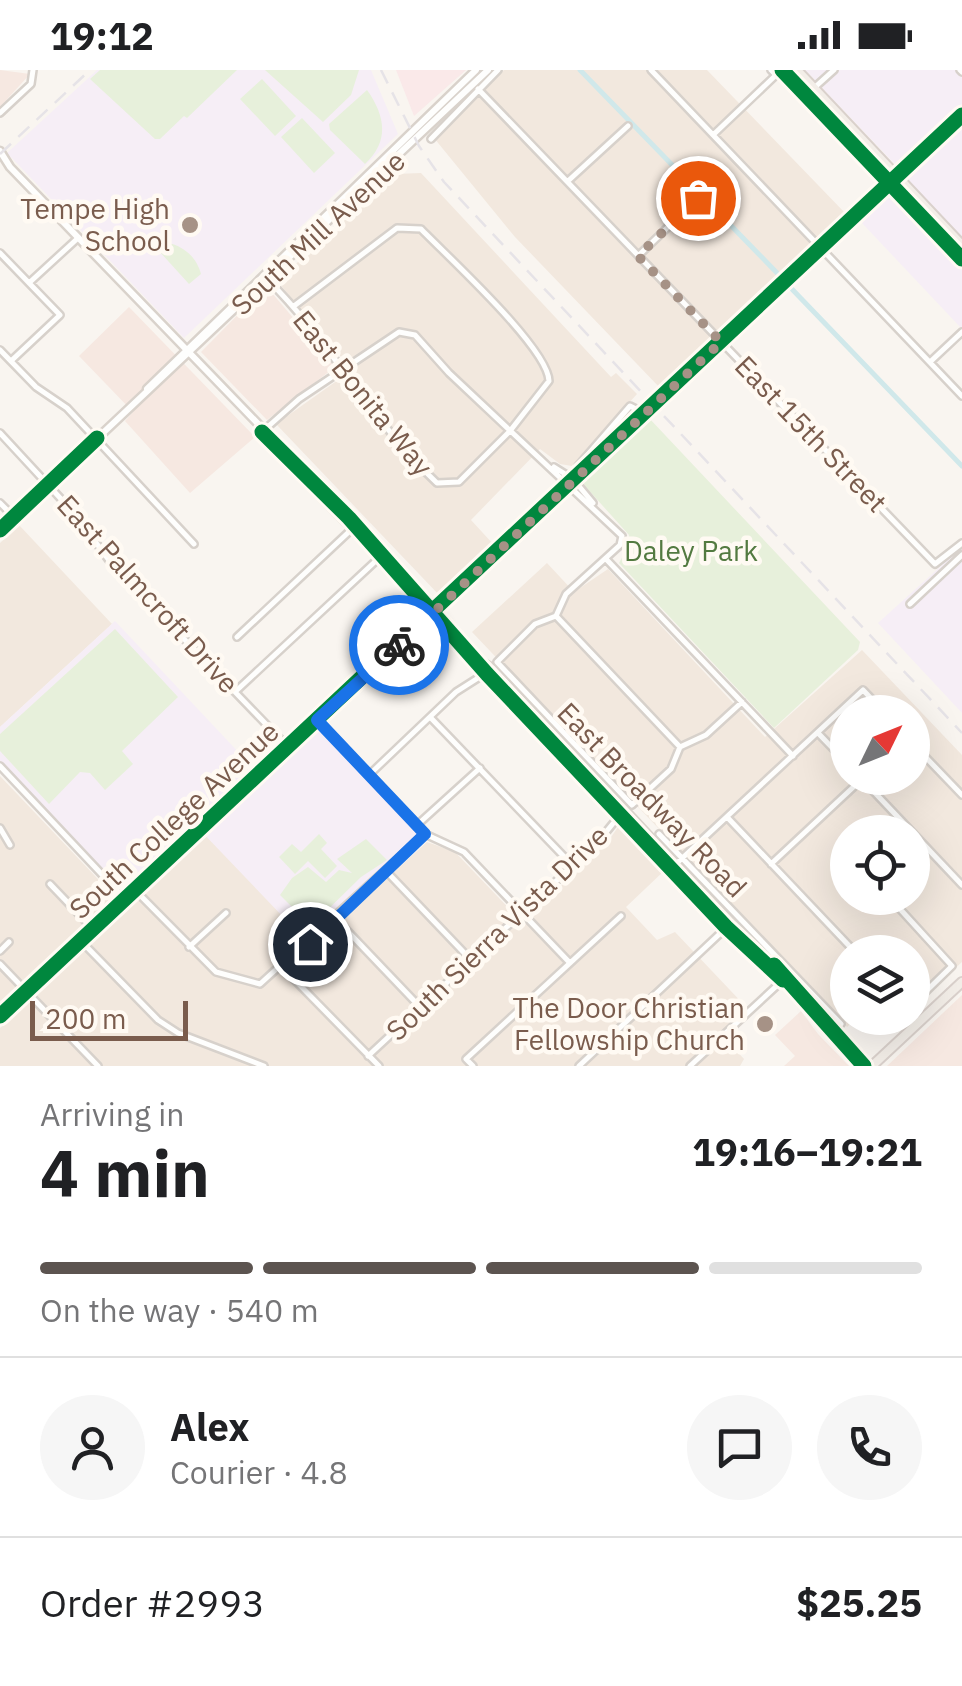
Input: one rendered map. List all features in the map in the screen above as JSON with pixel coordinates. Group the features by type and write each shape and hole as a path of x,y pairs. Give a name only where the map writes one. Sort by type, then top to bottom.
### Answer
{"main road":[{"name":"South Mill Avenue","path":"0,530 476,70"},
{"name":"South Mill Avenue","path":"186,352 488,70"},
{"path":"797,70 962,245"},
{"path":"776,72 962,256"},
{"name":"East Broadway Road","path":"0,151 10,166 262,432 349,518 354,528 479,660 492,668 864,1066"},
{"path":"0,163 10,166"},
{"name":"East Broadway Road","path":"626,810 680,861 729,924"},
{"path":"872,1066 962,982"}],"street":[{"path":"0,113 31,84 32,70"},
{"name":"South Mill Avenue","path":"431,139 498,70"},
{"path":"651,70 962,396"},
{"path":"805,97 834,70"},
{"path":"713,135 776,72"},
{"name":"East 15th Street","path":"478,89 935,564 962,542"},
{"name":"South College Avenue","path":"0,1016 962,115"},
{"path":"568,182 628,126"},
{"path":"638,256 698,198"},
{"path":"294,306 397,228 421,229 549,369 543,393 510,431"},
{"path":"28,284 78,238"},
{"path":"0,253 60,315 11,361"},
{"name":"East Bonita Way","path":"266,278 294,306 389,430 437,483 459,482 510,431"},
{"path":"262,432 298,399 407,330 510,431 572,482 622,538 606,559 566,594 556,616 535,624 496,662 626,810"},
{"path":"930,362 962,332"},
{"path":"0,350 97,438 194,544"},
{"path":"572,482 578,466 630,406 638,410"},
{"name":"East Palmcroft Drive","path":"0,433 48,484 111,563 288,747"},
{"path":"0,503 14,517"},
{"path":"237,637 354,528"},
{"path":"910,604 962,554"},
{"path":"235,692 380,556"},
{"path":"606,559 793,756"},
{"path":"556,616 680,748"},
{"path":"369,775 478,678"},
{"name":"South Sierra Vista Drive","path":"368,1056 671,769 680,748 706,736 742,702"},
{"path":"430,717 572,866"},
{"path":"317,720 416,826 464,852 570,963"},
{"path":"680,861 830,721"},
{"path":"818,732 830,745"},
{"path":"930,762 962,796"},
{"path":"0,766 126,899"},
{"path":"416,826 480,768"},
{"path":"771,864 843,795"},
{"path":"877,795 896,815"},
{"path":"727,817 840,935"},
{"path":"0,828 10,846"},
{"path":"135,890 216,972 250,984 268,981 425,834"},
{"path":"659,834 680,861 830,1013"},
{"path":"930,851 962,885"},
{"path":"387,872 471,960"},
{"path":"50,884 94,929"},
{"path":"189,947 226,913"},
{"path":"906,915 924,935"},
{"path":"473,1066 466,1058 621,916"},
{"path":"336,919 420,1007"},
{"path":"578,1066 729,924"},
{"path":"81,941 158,1020 178,1033 264,1066"},
{"path":"0,951 9,942"},
{"path":"930,942 952,966 930,987"},
{"path":"0,964 98,1066"},
{"path":"283,968 379,1066"},
{"path":"690,1066 782,980"}],"shaded area":[{"path":"0,70 30,74 0,107"},
{"name":"Tempe High School","path":"97,70 371,70 398,134 184,338 7,153"},
{"path":"396,70 466,70 414,116"},
{"path":"504,70 707,70 846,214 661,389 515,237 434,138"},
{"path":"805,70 962,70 962,329 861,222 909,179"},
{"path":"421,173 611,377 616,373 637,394 572,466 560,464 540,449 471,520 494,545 440,596 276,424 352,370 277,281 395,174"},
{"path":"266,286 335,367 267,420 201,352"},
{"path":"129,307 255,437 190,493 125,421 133,412 79,356"},
{"path":"19,525 112,624 0,727 0,543"},
{"path":"962,547 962,713 878,623"},
{"path":"547,563 574,592 608,569 765,737 862,650 905,695 830,695 830,795 930,795 930,721 962,755 962,962 930,991 930,935 830,935 830,1009 472,632"},
{"path":"115,621 259,774 317,720 425,834 309,944 200,830 125,899 0,766 0,727"},
{"path":"0,776 115,897 0,1008"},
{"path":"618,827 665,870 626,907 657,940 675,932 748,1009 721,1034 744,1059 740,1066 0,1066 0,1028 206,835 309,943 315,944 427,842 455,852 522,922 607,843"},
{"path":"962,995 962,1066 887,1066 920,1035 930,1035 930,1025"},
{"path":"801,1011 849,1066 784,1066 795,1056 775,1035"}],"green space":[{"path":"100,70 237,70 187,118 184,116 160,139 155,139 90,79"},
{"path":"265,70 359,70 351,95 323,122"},
{"path":"262,79 296,116 275,136 240,99"},
{"path":"367,90 378,109 382,128 378,146 365,164 330,130 329,124"},
{"path":"302,118 335,153 314,173 281,137"},
{"path":"168,243 184,250 196,263 201,274 189,284 159,251"},
{"name":"Daley Park","path":"649,418 860,642 858,650 774,728 619,563 628,547 629,535 584,485 584,478"},
{"path":"115,629 178,697 122,751 133,764 105,790 90,773 80,772 49,804 0,751 0,734"},
{"path":"319,834 327,843 321,849 337,866 325,878 308,861 295,874 279,857 292,844 301,852"},
{"path":"366,839 387,860 361,877 311,926 280,895 292,878 308,867 326,882 339,870 352,873 337,859"}],"waterway":[{"path":"580,70 780,276"},
{"path":"789,286 962,466"}],"tram line":[{"path":"786,70 962,256"}],"railway":[{"path":"0,154 90,70"},
{"path":"381,70 419,146 444,182 962,733"}],"cycle path":[{"path":"782,70 962,259"},
{"path":"0,1016 962,115"},
{"path":"262,432 349,518 487,674 726,927 783,980"},
{"path":"0,530 97,438"},
{"path":"774,965 864,1066"}],"way so far":[{"path":"399,645 721,342 638,256 698,198"}],"place":[{"name":"Tempe High School","path":"190,225"},
{"name":"The Door Christian Fellowship Church","path":"765,1024"}],"route":[{"path":"310,944 425,834 317,720 399,645"}]}
